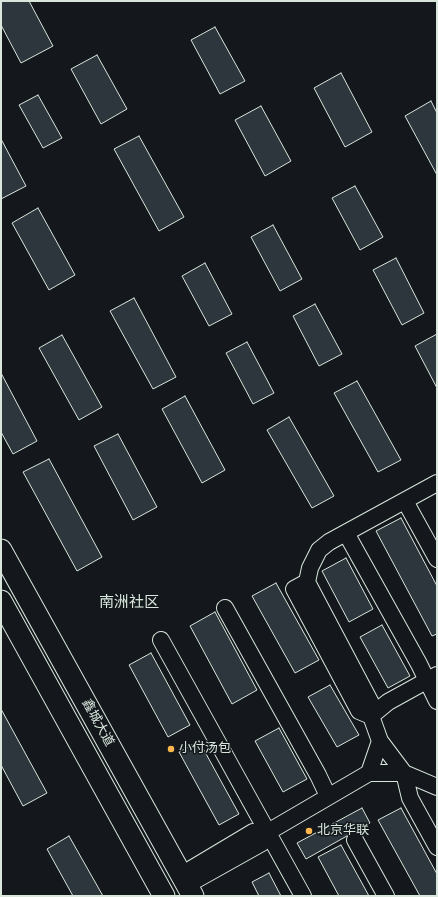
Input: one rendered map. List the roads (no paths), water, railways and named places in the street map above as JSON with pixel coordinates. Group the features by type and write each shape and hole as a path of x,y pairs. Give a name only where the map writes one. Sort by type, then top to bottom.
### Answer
{"main road":[{"name":"鑫城大道","path":"1,550 187,885"},
{"name":"鑫城大道","path":"1,601 164,896"}],"lane":[{"path":"437,483 346,533 319,550 301,586 359,711 371,716 380,741 404,773 410,798 437,847"},
{"path":"405,501 437,559"},
{"path":"346,533 419,664 431,678 437,701"},
{"path":"226,608 318,775 328,796"},
{"path":"161,640 303,896"},
{"path":"371,716 388,702 431,678"},
{"path":"369,773 380,741"},
{"path":"187,885 262,843 268,832 369,773 404,773 437,787"},
{"path":"355,840 386,896"}],"place":[{"name":"小付汤包","path":"171,749"},
{"name":"北京华联","path":"309,831"}],"district":[{"name":"南洲社区","path":"129,604"}]}
